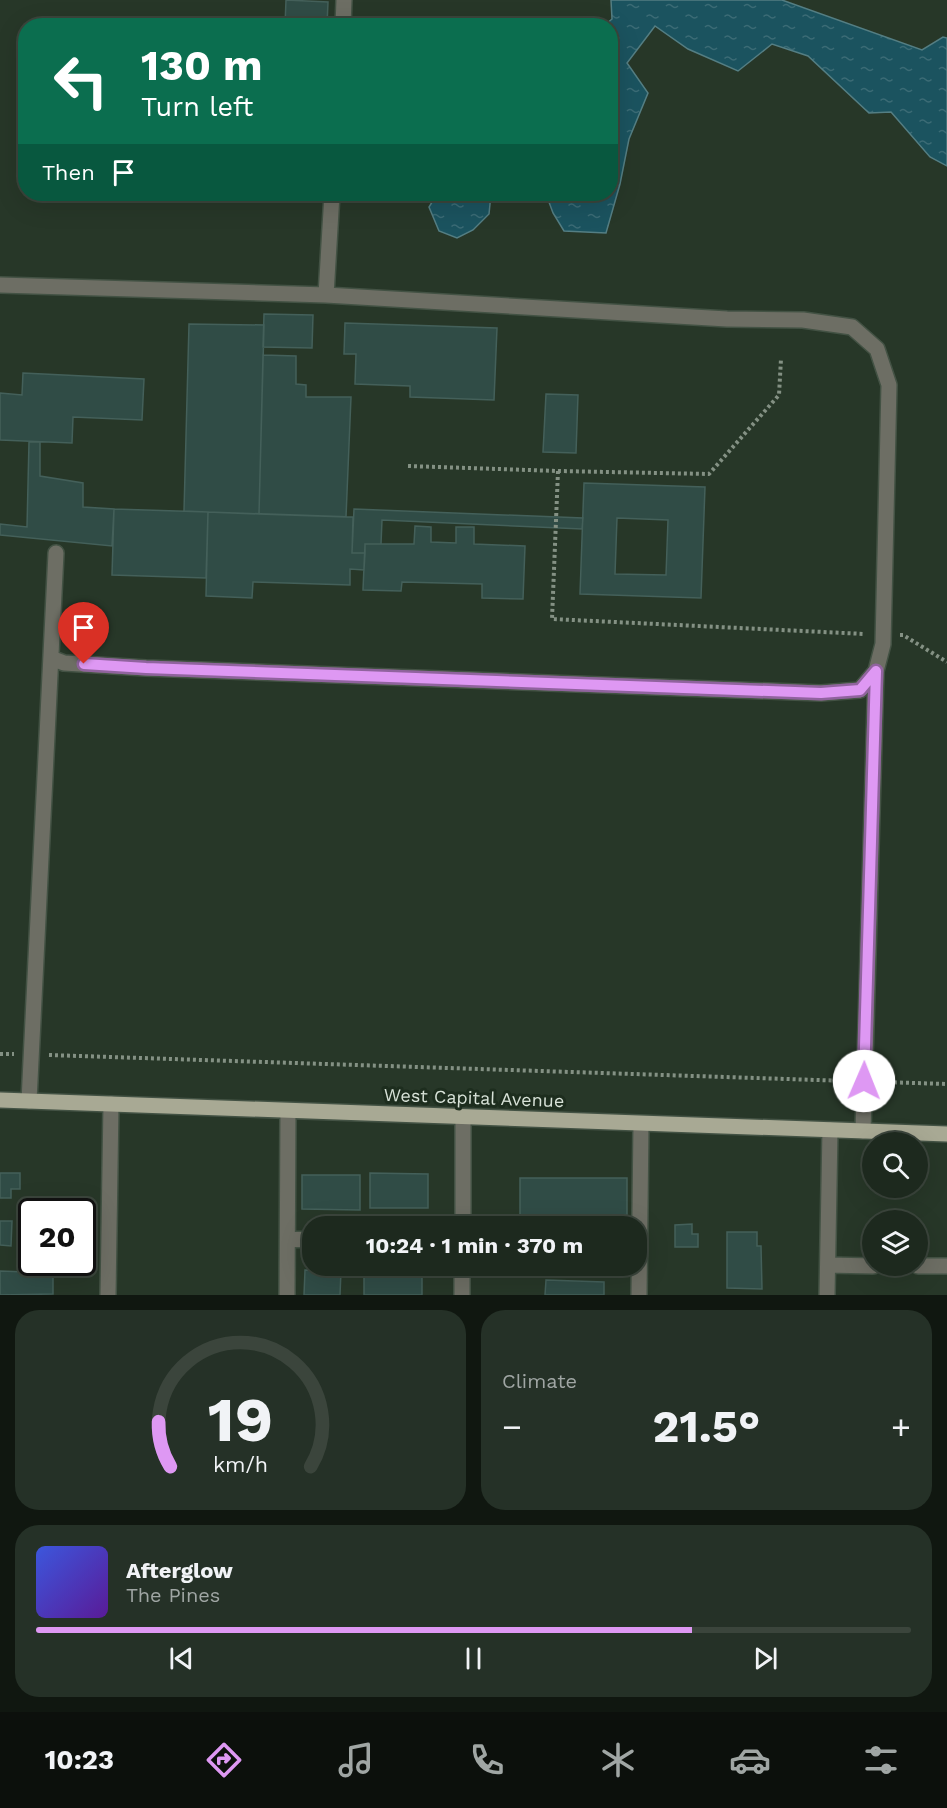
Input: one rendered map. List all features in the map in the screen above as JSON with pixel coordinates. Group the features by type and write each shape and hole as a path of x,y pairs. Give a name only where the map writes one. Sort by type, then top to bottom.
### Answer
{"main road":[{"name":"West Capital Avenue","path":"0,1100 947,1134"}],"street":[{"path":"343,18 344,0"},
{"path":"326,295 333,201"},
{"path":"0,285 326,295 715,318 803,320 852,327 877,350 889,385 883,644 876,671 863,1131"},
{"path":"29,1101 56,553"},
{"path":"51,658 64,663 146,668 821,693 860,690 876,671"},
{"path":"108,1295 111,1104"},
{"path":"287,1295 288,1110"},
{"path":"463,1117 463,1216"},
{"path":"639,1295 641,1124"},
{"path":"827,1295 830,1130"},
{"path":"288,1239 302,1240"},
{"path":"828,1265 862,1266"},
{"path":"928,1266 947,1266"},
{"path":"462,1276 462,1295"}],"path":[{"path":"408,466 709,474 779,395 781,359"},
{"path":"558,471 552,619 903,635 947,662"},
{"path":"0,1054 947,1084"}],"water":[{"path":"611,0 782,0 922,50 943,37 947,38 947,166 930,157 891,112 869,113 808,56 772,44 738,71 688,49 655,26 627,63 648,93 629,139 618,191 618,18 612,18"},
{"path":"433,201 490,201 489,214 473,230 457,238 439,231 429,207"},
{"path":"549,201 615,201 606,233 564,231"}],"building":[{"path":"286,0 328,2 327,18 285,18"},
{"path":"264,314 313,315 312,348 263,347"},
{"path":"345,323 497,328 494,400 410,397 410,386 355,384 356,354 344,354"},
{"path":"189,324 264,325 259,514 184,511"},
{"path":"263,355 296,356 296,384 306,385 306,397 351,397 346,517 259,514"},
{"path":"23,373 144,379 142,420 73,417 72,443 0,440 0,393 22,395"},
{"path":"546,394 578,395 576,453 543,452"},
{"path":"29,442 40,442 40,476 83,483 83,507 114,509 112,546 0,535 0,524 27,527"},
{"path":"584,483 705,487 701,598 580,594","holes":["617,518 668,520 666,575 615,574"]},
{"path":"114,509 208,512 206,578 112,575"},
{"path":"354,509 583,518 582,529 382,520 381,544 365,544 365,553 352,553"},
{"path":"208,512 353,517 352,553 365,553 364,570 350,569 350,585 253,582 252,598 206,596"},
{"path":"415,526 431,527 431,542 456,543 456,527 474,527 474,544 525,546 523,599 482,598 482,584 402,582 401,591 363,590 365,544 414,544"},
{"path":"0,1173 20,1173 20,1189 11,1189 11,1198 0,1198"},
{"path":"370,1173 428,1174 428,1208 370,1208"},
{"path":"302,1175 360,1175 360,1210 302,1209"},
{"path":"520,1178 627,1178 627,1215 520,1215"},
{"path":"0,1221 12,1221 11,1246 0,1245"},
{"path":"692,1224 692,1234 698,1234 698,1247 675,1247 675,1225"},
{"path":"727,1232 757,1232 757,1246 761,1246 762,1289 727,1288"},
{"path":"0,1271 18,1272 18,1276 53,1276 53,1294 0,1295"},
{"path":"305,1276 341,1276 340,1295 304,1295"},
{"path":"364,1276 422,1276 422,1295 364,1295"},
{"path":"546,1280 604,1282 604,1295 545,1295"}],"route":[{"path":"84,664 821,693 860,690 876,671 864,1081"}]}
